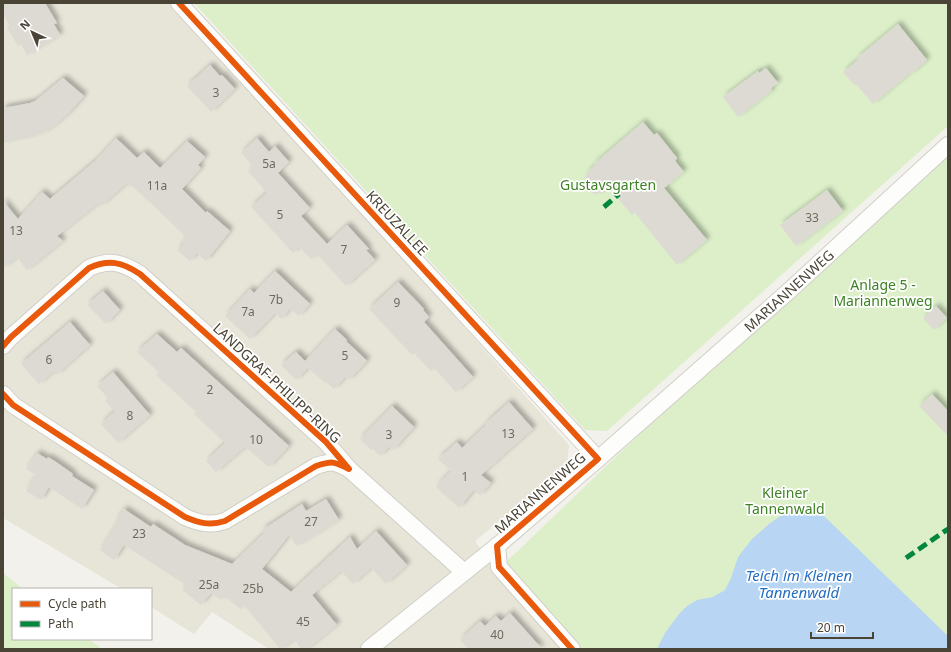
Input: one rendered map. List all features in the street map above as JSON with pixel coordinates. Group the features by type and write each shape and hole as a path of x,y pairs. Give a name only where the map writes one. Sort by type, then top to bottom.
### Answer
{"street":[{"name":"KREUZALLEE","path":"179,3 598,459"},
{"name":"MARIANNENWEG","path":"369,649 497,546 598,459 790,290 948,145"},
{"name":"LANDGRAF-PHILIPP-RING","path":"3,346 89,268 104,263 124,265 140,274 326,442 348,469 464,572"},
{"name":"LANDGRAF-PHILIPP-RING","path":"3,394 13,405 185,517 206,524 217,524 225,521 316,466 327,462 336,462 348,469"},
{"path":"497,546 499,567 572,649"}],"shaded area":[{"path":"3,3 176,3 569,445 567,466 475,541 495,571 566,649 269,649 212,612 194,634 152,608 152,588 120,588 3,518"}],"green space":[{"name":"Gustavsgarten","path":"194,3 948,3 948,126 607,431 585,430"},
{"name":"Kleiner Tannenwald","path":"948,145 948,649 580,649 503,565 790,290"},
{"path":"3,573 22,588 12,588 12,640 90,640 102,649 3,649"}],"water":[{"name":"Teich im Kleinen Tannenwald","path":"804,505 813,508 825,517 948,636 948,649 657,649 665,633 687,606 697,600 713,597 725,590 738,557 752,539 769,524 785,513"}],"building":[{"path":"9,3 45,3 57,23 54,24 60,35 27,55 21,44 18,46 7,28 10,26 3,14 3,6"},
{"path":"898,24 927,60 873,104 856,84 854,85 843,72 858,60 857,58"},
{"path":"210,65 235,89 211,112 187,86"},
{"path":"766,68 778,83 771,88 772,91 738,117 723,97 758,71 759,73"},
{"path":"63,78 84,96 69,113 45,132 32,137 3,143 3,108 35,101"},
{"path":"643,122 654,135 657,133 677,158 675,161 684,172 664,188 707,240 677,265 635,213 632,215 611,190 596,194 587,189 585,183 588,172 595,165 594,164"},
{"path":"116,138 137,158 144,152 160,168 187,141 205,157 198,165 201,168 182,189 206,213 207,211 230,231 206,261 197,253 190,261 177,250 184,243 182,241 186,237 150,202 127,183 101,206 99,203 57,236 63,241 27,270 17,257 3,268 3,201 18,219 42,192 50,199 95,161"},
{"path":"257,138 269,152 275,146 289,162 278,173 310,208 301,216 327,244 347,225 369,249 366,250 375,260 346,286 317,254 311,259 299,247 293,253 251,207 267,193 248,171 253,166 241,153"},
{"path":"827,190 843,211 796,246 780,225"},
{"path":"275,271 310,304 299,316 290,309 281,319 275,313 250,339 225,316 250,289 254,293"},
{"path":"398,282 424,309 423,310 429,317 424,322 473,377 456,392 434,368 431,371 414,353 412,355 369,309"},
{"path":"103,291 120,310 106,324 87,305"},
{"path":"936,306 947,318 934,330 923,318"},
{"path":"70,322 90,345 56,375 53,372 39,384 21,364"},
{"path":"335,329 367,361 349,380 345,377 334,389 308,368 296,380 281,365 296,352 305,361"},
{"path":"157,334 177,352 181,348 289,446 269,467 245,447 216,472 206,461 225,443 194,414 196,412 156,375 159,372 137,352"},
{"path":"113,372 150,415 118,443 101,424 115,411 105,401 108,398 97,386"},
{"path":"932,394 948,411 948,436 919,406"},
{"path":"509,402 533,429 481,475 491,483 480,495 474,490 459,508 436,487 451,471 438,459 457,442 462,448"},
{"path":"392,406 414,427 393,450 390,446 380,456 373,449 371,450 360,439"},
{"path":"37,453 56,462 73,474 72,476 94,490 82,509 49,487 41,500 26,491 36,475 26,469"},
{"path":"326,499 339,520 296,546 289,535 262,569 291,592 350,537 357,549 376,531 407,565 386,584 371,568 353,584 341,571 312,595 337,625 307,649 301,649 294,639 280,649 245,606 241,609 224,596 220,600 211,593 201,605 182,590 186,585 124,545 114,560 100,550 124,509 151,527 153,524 185,545 232,564 264,533 262,530 302,504 306,511"},
{"path":"510,613 542,649 468,649 460,640 480,621 485,626 496,616 501,621"}],"marked path":[{"path":"604,207 619,194"},
{"path":"906,558 948,529"}],"cycle path":[{"path":"179,3 598,459 497,546 499,567 572,649"},
{"path":"3,346 11,337 89,268 103,263 121,264 140,274 326,442 349,469 339,464 332,463 316,466 225,521 209,524 195,521 185,517 13,405 3,394"}],"park label":[{"name":"Anlage 5 - Mariannenweg","path":"883,294"}]}
